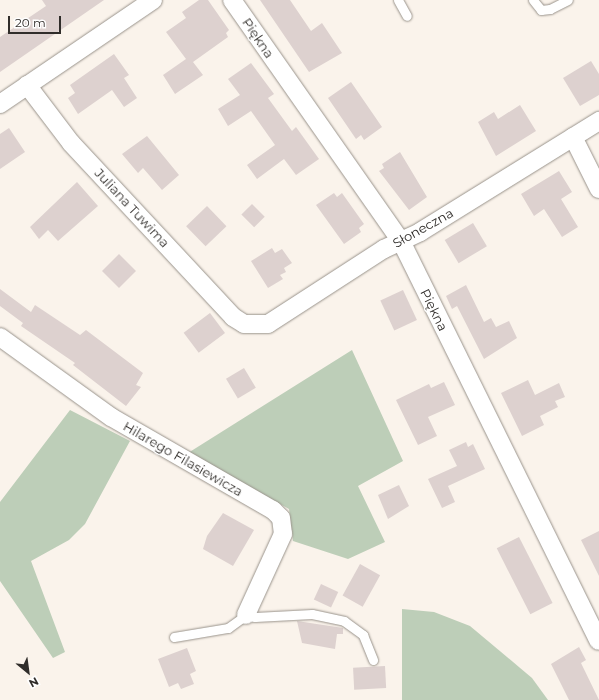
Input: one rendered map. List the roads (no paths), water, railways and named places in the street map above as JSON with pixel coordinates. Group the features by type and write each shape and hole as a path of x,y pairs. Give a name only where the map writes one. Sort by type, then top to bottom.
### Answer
{"street":[{"path":"0,104 153,0"},
{"name":"Piękna","path":"232,0 401,241 599,641"},
{"name":"Juliana Tuwima","path":"27,85 71,143 232,317 244,324"},
{"name":"Słoneczna","path":"244,324 268,324 401,241 599,121"},
{"path":"573,137 599,189"},
{"name":"Hilarego Filasiewicza","path":"0,337 111,417 273,510 281,518 283,534 246,615"}],"lane":[{"path":"398,0 407,16"},
{"path":"533,0 541,10 550,10 568,0"},
{"path":"174,637 228,628 246,615 255,617 312,614 344,621 363,635 373,660"}]}
